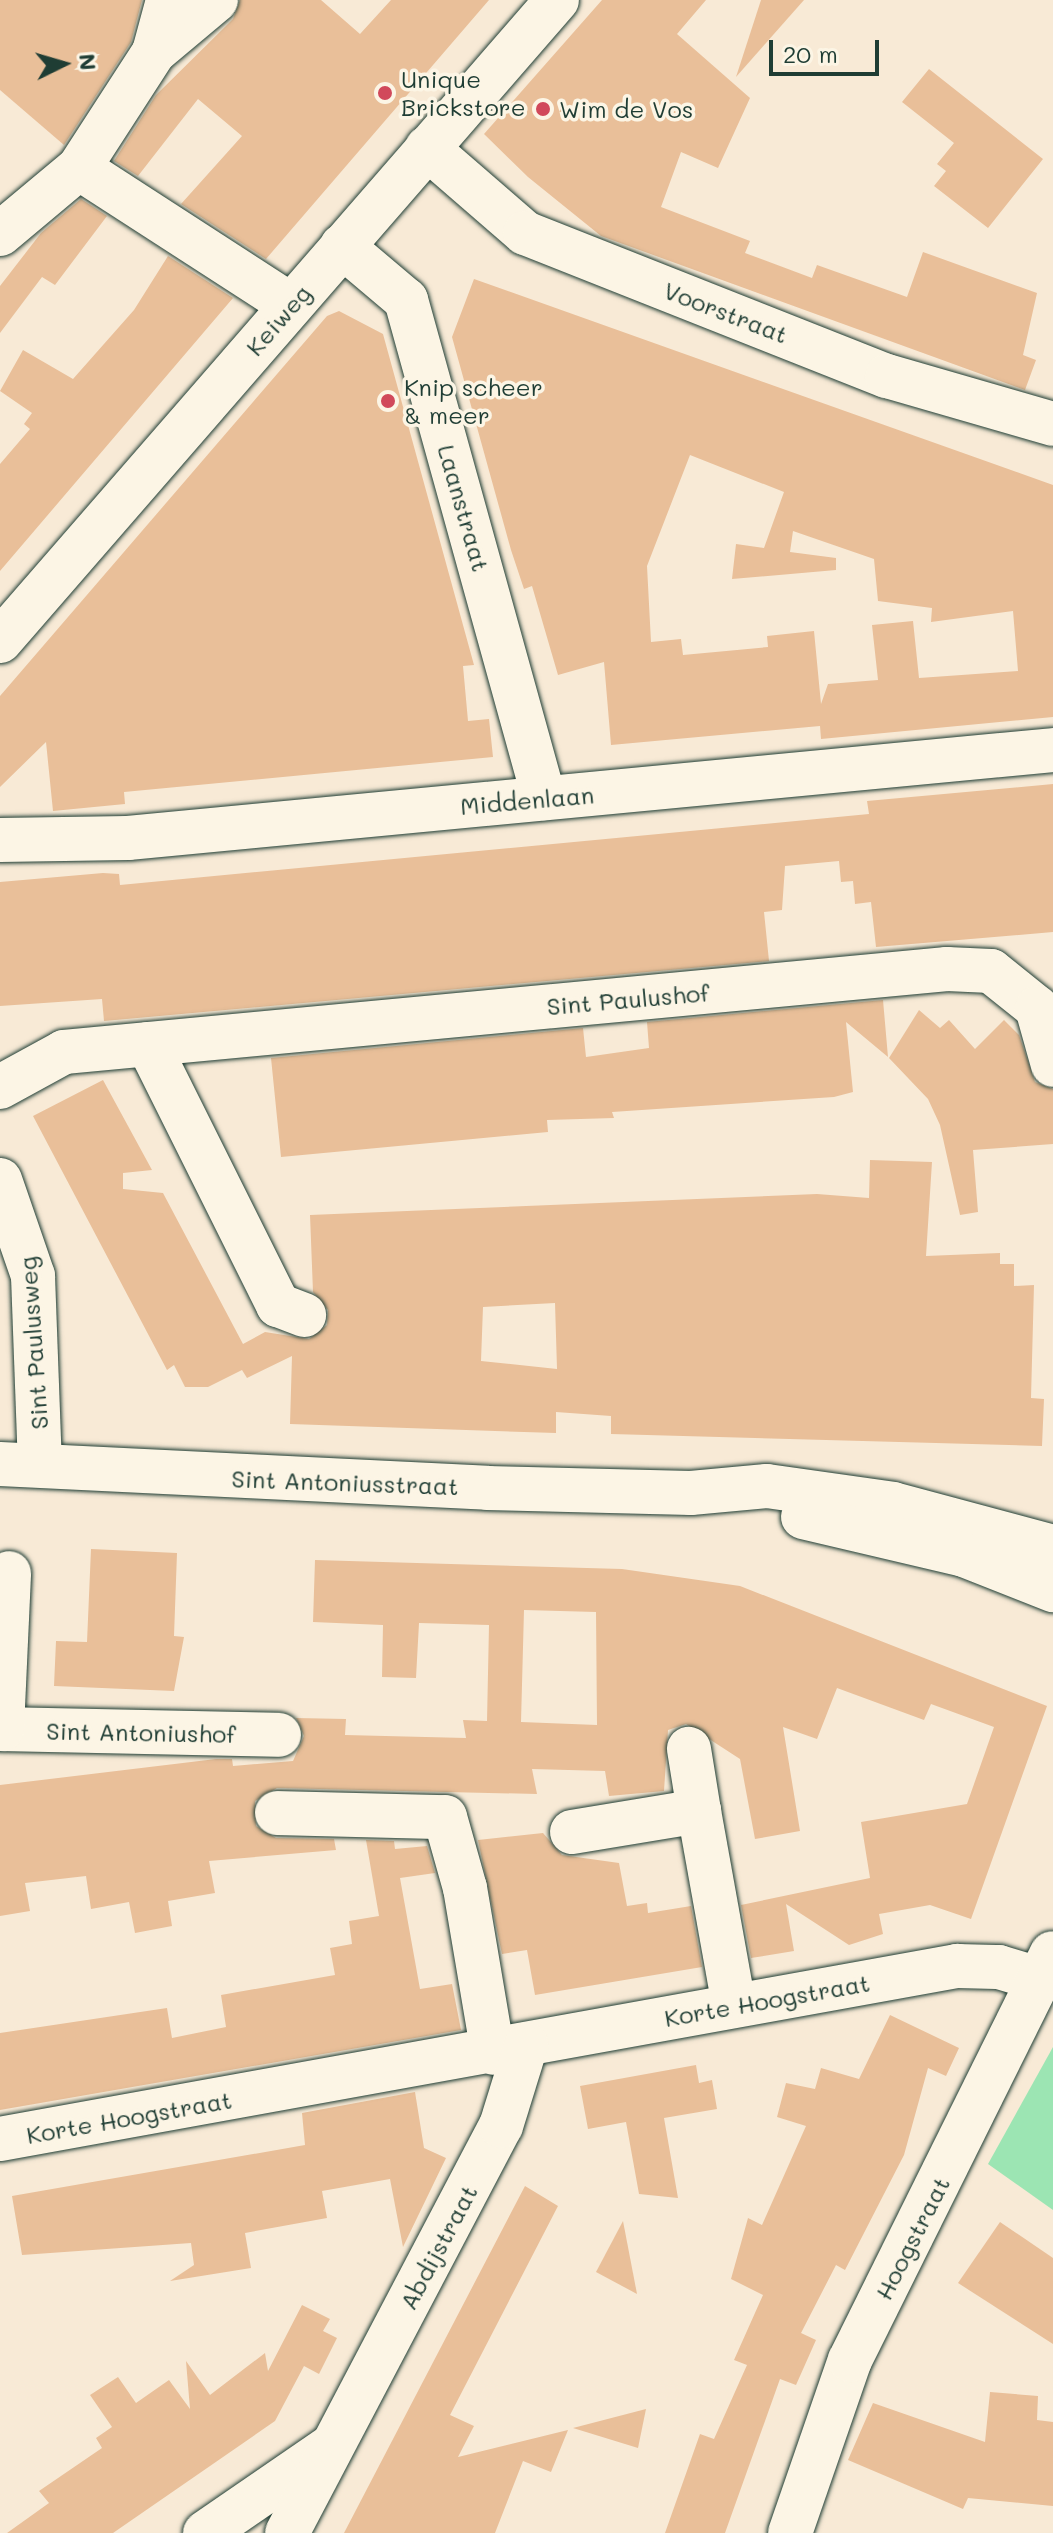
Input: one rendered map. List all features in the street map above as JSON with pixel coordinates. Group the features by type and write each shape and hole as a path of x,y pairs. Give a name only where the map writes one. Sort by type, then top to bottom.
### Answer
{"street":[{"path":"154,52 168,0"},
{"path":"0,234 79,168 154,52 216,0"},
{"name":"Keiweg","path":"0,641 557,0"},
{"name":"Voorstraat","path":"427,148 525,233 887,376 1053,424"},
{"path":"79,168 291,305"},
{"name":"Laanstraat","path":"342,246 406,300 544,798"},
{"name":"Middenlaan","path":"0,840 128,838 1053,750"},
{"name":"Sint Paulushof","path":"0,1087 64,1052 947,969 991,971 1037,1008 1053,1065"},
{"path":"148,1044 278,1305 304,1315"},
{"name":"Sint Paulusweg","path":"0,1180 30,1254 20,1464"},
{"name":"Sint Antoniusstraat","path":"20,1464 276,1481 691,1493 767,1486 893,1504 1053,1547"},
{"name":"Sint Antoniusstraat","path":"691,1493 964,1555 1053,1590"},
{"name":"Sint Antoniushof","path":"9,1573 1,1729 279,1735"},
{"path":"689,1749 734,2005"},
{"path":"572,1832 699,1811"},
{"path":"277,1813 445,1817 510,2049"},
{"name":"Korte Hoogstraat","path":"0,2139 957,1966 1047,1966"},
{"name":"Hoogstraat","path":"790,2533 850,2360 1047,1966"},
{"name":"Abdijstraat","path":"287,2533 501,2126 510,2049"},
{"name":"Abdijstraat","path":"205,2533 336,2443"}],"green space":[{"path":"1053,2047 1053,2210 988,2164"}],"building":[{"path":"0,0 142,0 131,42 64,145 0,90"},
{"path":"240,0 321,0 360,34 391,0 489,0 266,259 181,204 242,136 198,99 138,176 114,161 156,95 233,19"},
{"path":"602,0 706,0 677,34 750,98 718,168 681,152 661,207 750,241 745,253 812,278 817,265 907,297 923,252 1037,293 1023,355 1036,360 1025,390 601,236 528,177 484,134"},
{"path":"761,0 804,0 736,77"},
{"path":"929,69 1043,159 988,228 934,186 946,171 937,164 954,143 902,102"},
{"path":"81,199 107,216 55,285 42,277 0,333 0,286 41,233"},
{"path":"168,256 233,298 0,571 0,464 30,429 24,424 32,413 0,391 23,350 73,379 134,310"},
{"path":"474,279 1053,485 1053,717 821,739 820,726 611,745 604,662 558,675 532,586 524,589 452,337","holes":["690,455 784,492 764,548 736,544 732,579 836,570 836,558 790,552 793,531 874,559 878,601 932,608 931,622 1013,611 1018,671 919,678 913,621 872,625 878,680 828,684 821,704 814,631 767,636 768,647 683,655 681,639 651,642 647,566"]},
{"path":"339,311 383,334 474,665 463,666 468,721 489,719 493,757 124,792 125,804 53,811 46,742 0,787 0,696 327,316"},
{"path":"1053,784 1053,932 876,947 871,902 855,904 853,881 841,882 839,861 785,866 782,910 764,912 769,961 104,1021 102,999 0,1006 0,882 103,873 119,874 120,885 869,814 867,801"},
{"path":"883,1000 888,1057 846,1022 853,1092 834,1097 612,1112 614,1118 547,1120 548,1132 281,1157 271,1058 583,1028 586,1057 649,1048 647,1022"},
{"path":"919,1010 940,1028 949,1020 975,1049 1004,1020 1019,1035 1035,1082 1053,1089 1053,1144 973,1150 978,1212 960,1215 940,1125 928,1099 889,1058"},
{"path":"103,1080 152,1170 123,1173 123,1189 163,1193 243,1344 265,1332 309,1339 327,1325 328,1310 313,1292 310,1215 817,1194 869,1198 870,1160 932,1162 926,1256 1000,1253 1000,1264 1014,1264 1014,1286 1034,1285 1031,1398 1044,1399 1042,1446 611,1434 611,1416 556,1412 556,1433 290,1424 292,1356 247,1378 242,1370 208,1387 185,1387 174,1365 167,1370 33,1116","holes":["555,1303 557,1369 481,1361 483,1307"]},
{"path":"91,1549 177,1553 174,1636 184,1637 174,1691 54,1686 56,1641 87,1642"},
{"path":"315,1560 622,1569 740,1586 1047,1706 971,1919 930,1905 879,1914 883,1934 849,1945 786,1904 794,1951 751,1958 741,1905 870,1878 861,1822 967,1804 994,1727 931,1704 924,1720 837,1688 817,1739 783,1727 800,1831 755,1839 740,1759 686,1724 668,1730 664,1791 609,1796 605,1771 532,1769 537,1794 277,1788 255,1801 256,1826 276,1838 334,1839 336,1850 209,1861 215,1893 168,1901 172,1926 135,1933 129,1902 91,1909 86,1876 25,1883 30,1911 0,1916 0,1785 216,1759 232,1759 233,1766 293,1761 304,1736 296,1718 346,1719 345,1735 466,1738 463,1720 487,1721 489,1625 419,1623 416,1678 382,1677 383,1625 313,1622","holes":["524,1610 596,1612 597,1725 521,1722"]},
{"path":"543,1833 562,1855 619,1863 627,1906 647,1903 648,1913 691,1906 702,1967 535,1995 527,1950 502,1954 478,1840"},
{"path":"366,1840 394,1841 395,1849 427,1846 435,1873 400,1878 420,1989 452,1984 461,2030 0,2110 0,2033 167,2008 172,2038 226,2027 221,1995 335,1975 330,1948 352,1944 349,1921 379,1916"},
{"path":"890,2015 959,2048 946,2076 928,2068 904,2155 845,2270 836,2265 801,2333 816,2340 796,2385 780,2379 725,2533 665,2533 700,2434 714,2439 747,2365 734,2360 763,2295 731,2279 748,2218 762,2225 806,2126 777,2117 786,2083 815,2089 821,2068 859,2079"},
{"path":"696,2065 699,2083 712,2080 717,2109 664,2118 678,2198 639,2194 626,2122 588,2129 580,2086"},
{"path":"415,2092 424,2148 446,2158 403,2247 390,2179 322,2191 327,2218 245,2233 251,2268 170,2281 194,2265 191,2243 22,2255 12,2196 305,2145 302,2113"},
{"path":"525,2186 558,2206 450,2415 474,2426 458,2457 568,2430 551,2472 523,2461 495,2533 344,2533"},
{"path":"623,2221 637,2294 596,2272"},
{"path":"1000,2222 1053,2258 1053,2344 958,2283"},
{"path":"302,2305 330,2319 323,2331 337,2338 319,2374 304,2366 275,2421 113,2533 7,2533 49,2503 39,2491 102,2448 96,2438 112,2427 90,2395 118,2377 136,2403 169,2380 190,2409 186,2361 210,2395 265,2353 268,2371"},
{"path":"990,2392 1038,2396 1037,2420 1053,2422 1053,2506 968,2498 963,2509 848,2460 873,2403 985,2442"},
{"path":"646,2409 638,2448 573,2428"}],"place":[{"name":"Unique Brickstore","path":"385,93"},
{"name":"Wim de Vos","path":"543,109"},
{"name":"Knip scheer & meer","path":"388,401"}]}
